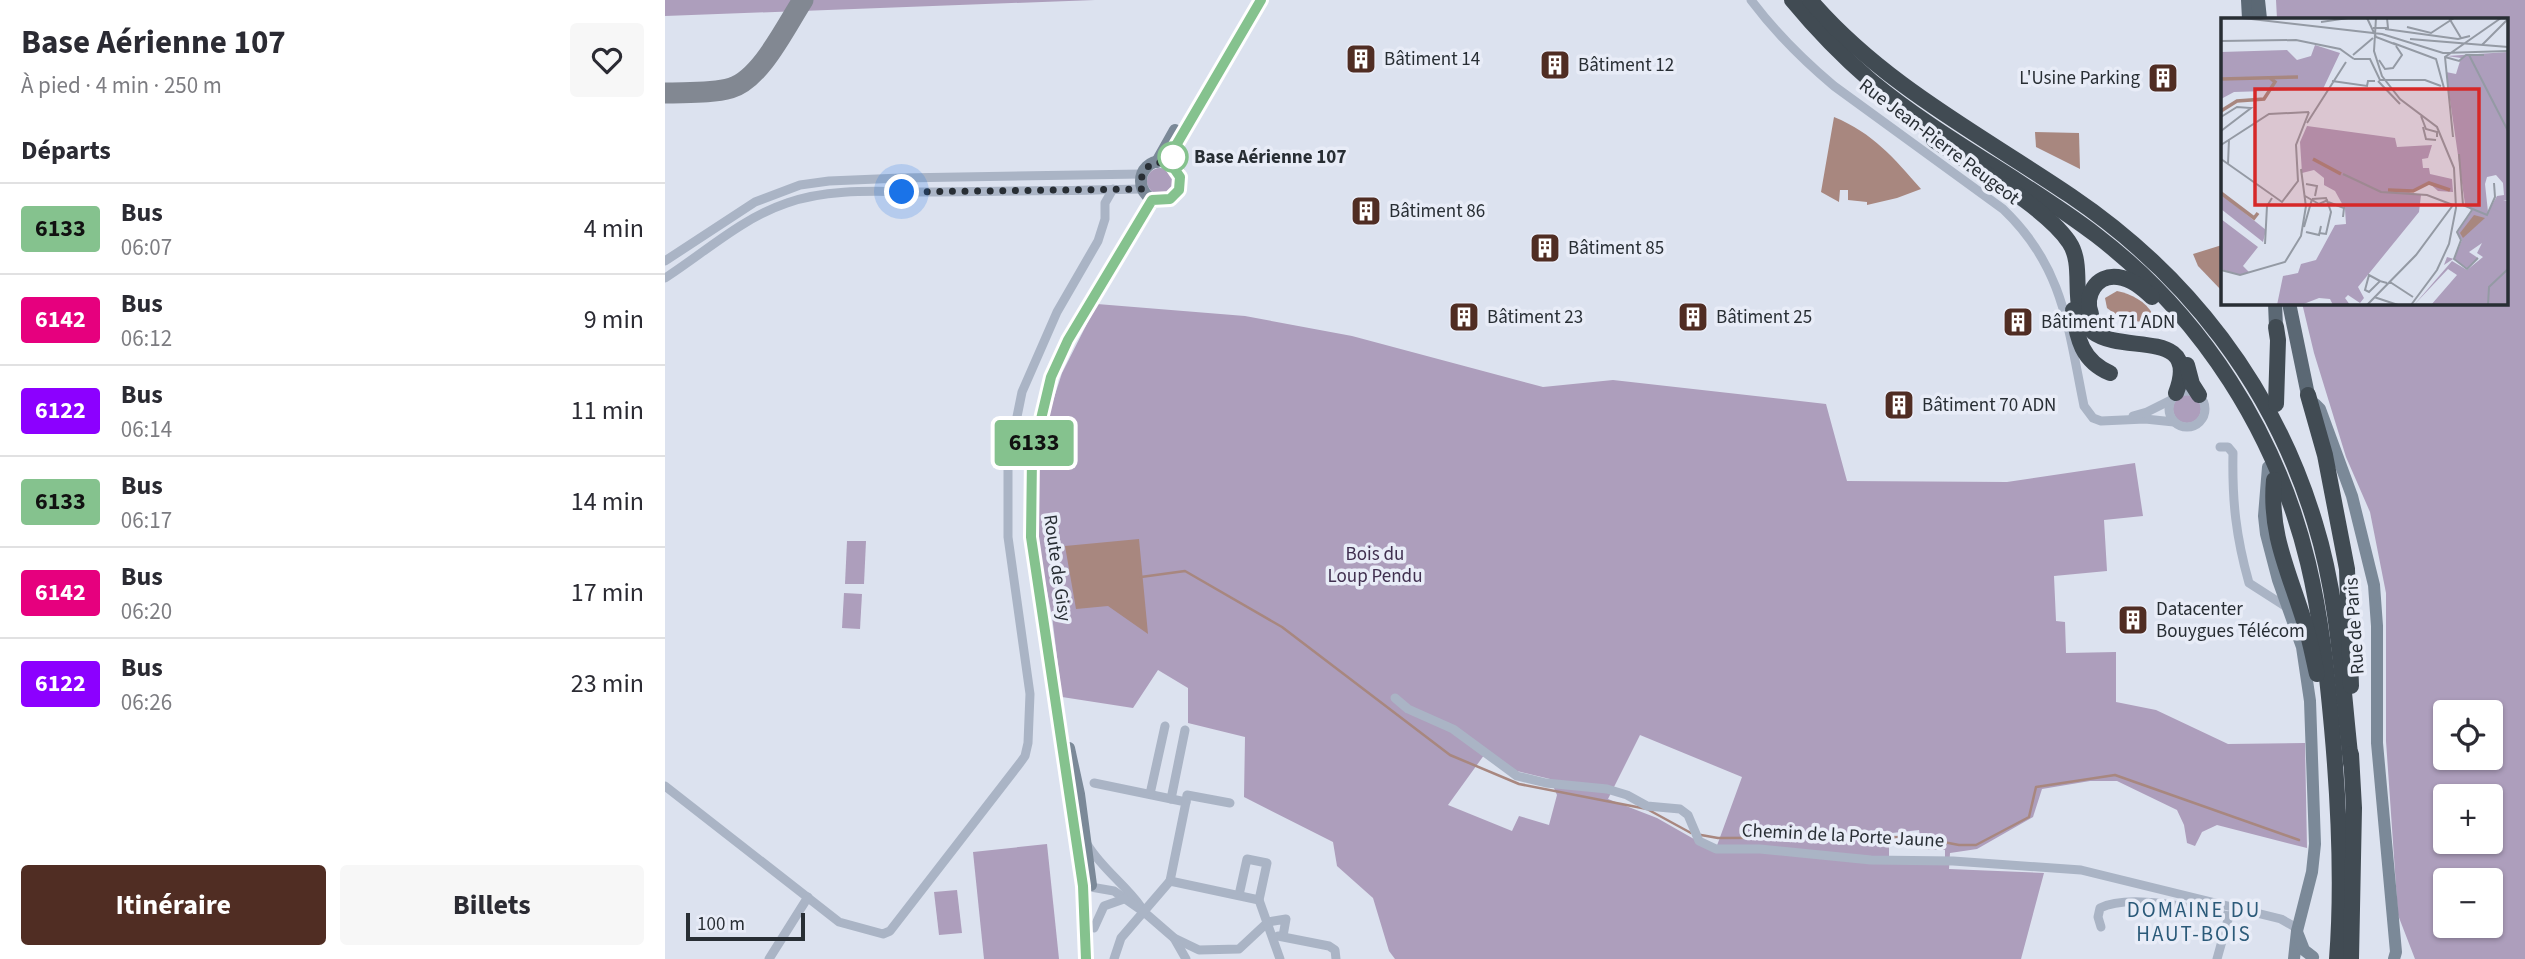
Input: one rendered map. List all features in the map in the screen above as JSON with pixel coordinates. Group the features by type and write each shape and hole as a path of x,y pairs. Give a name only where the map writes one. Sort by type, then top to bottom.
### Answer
{"highway":[{"path":"1792,0 1856,76 1910,123 2063,232 2074,249 2078,265 2081,313 2088,327 2107,338 2165,349 2174,354 2180,362 2182,373 2174,397"},
{"path":"1810,0 1846,38 1898,80 1940,111 2072,196 2130,240 2197,306 2255,385 2294,465 2316,525 2334,609 2354,808 2340,952"},
{"path":"1819,0 1898,80"},
{"path":"1825,38 1894,99 2052,203 2120,254 2181,313 2232,382 2255,425 2290,503 2308,563 2318,613 2339,820 2340,952"},
{"path":"2048,219 2063,243 2069,260 2074,318 2080,345 2092,364 2110,373"},
{"path":"2199,395 2192,384 2185,355 2177,347 2165,341 2108,330 2096,322 2089,311 2088,299 2098,282 2117,277 2141,287 2166,310 2232,382"},
{"path":"2273,400 2276,327"},
{"path":"2308,396 2325,455 2347,569 2351,644 2351,763"},
{"path":"2271,474 2275,532 2305,624 2318,680 2340,952"}],"main road":[{"path":"2241,0 2242,18"},
{"path":"2248,0 2249,18"},
{"path":"2258,0 2260,18"},
{"path":"2275,304 2276,327"},
{"name":"Rue de Paris","path":"2289,304 2308,396"}],"street":[{"path":"1157,162 1252,0"},
{"path":"1171,164 1175,147 1261,0"},
{"name":"Rue Jean-Pierre Peugeot","path":"1751,0 1809,65 1879,121 2003,209 2025,230 2041,253 2060,296 2084,406 2088,413 2101,421 2125,419 2174,422"},
{"path":"1157,162 1171,164 1180,177 1179,190 1170,199 1152,200 1142,189 1142,174 1148,166 1157,162"},
{"path":"665,261 755,202 800,185 889,179 1142,174"},
{"path":"665,278 761,215 787,203 809,197 902,192 1142,189"},
{"path":"665,786 847,925 883,934 890,931 1025,756 1030,694 1008,537 1008,461 1022,392 1057,312 1098,241 1105,219 1105,203 1113,190"},
{"name":"Route de Gisy","path":"1086,959 1089,884 1062,751 1060,718 1031,537 1032,457 1051,377 1068,340 1152,200"},
{"path":"2125,419 2188,390 2199,395 2205,405 2205,412 2199,423 2188,427 2174,422 2169,411 2174,397"},
{"name":"Rue de Paris","path":"2308,396 2320,409 2352,496 2374,585 2377,626 2377,743 2396,952 2394,959"},
{"path":"2220,447 2228,447 2233,453 2234,513 2239,548 2249,583 2288,608"},
{"path":"2271,474 2264,516 2266,534 2278,580 2302,647 2307,675 2315,845 2312,872 2297,931 2303,956"},
{"path":"2264,591 2278,580"},
{"name":"Chemin de la Porte Jaune","path":"1395,698 1408,709 1453,729 1517,776 1546,783 1607,789 1627,795 1647,806 1680,809 1688,816 1699,841 1716,849 1760,849 1871,860 1953,861 2081,870 2281,919 2297,931"},
{"name":"Route de Gisy","path":"1060,718 1070,753 1086,841 1094,928 1092,959"},
{"path":"1150,794 1165,726"},
{"path":"1171,799 1185,730"},
{"path":"1094,783 1186,802"},
{"path":"1114,959 1121,939 1170,881 1187,796 1230,803"},
{"path":"1086,841 1099,862 1131,893 1144,912"},
{"path":"1239,895 1247,859 1267,863 1259,900 1277,936 1280,959"},
{"path":"1089,884 1113,876"},
{"path":"1170,881 1259,900"},
{"path":"1089,884 1109,889 1144,912 1174,939 1199,950 1231,954 1243,947 1268,922 1286,919 1277,936"},
{"path":"769,959 808,897"},
{"path":"1094,928 1104,906 1124,899"},
{"path":"2101,927 2098,917 2100,908 2117,902 2167,904 2229,916 2244,909"},
{"path":"2217,959 2229,916"},
{"path":"1277,936 1329,946 1335,950 1336,959"},
{"path":"1174,939 1185,959"},
{"path":"1191,959 1199,950"}],"green space":[{"path":"665,0 1095,0 665,16"},
{"path":"2276,0 2525,0 2525,959 2415,959 2398,915 2386,741 2386,593 2370,512 2346,457 2314,353 2302,304 2507,304 2507,18 2277,18"},
{"path":"1160,168 1169,172 1173,181 1169,190 1160,194 1151,190 1147,181 1151,172"},
{"name":"Bois du Loup Pendu","path":"1097,304 1245,316 1352,336 1543,387 1613,380 1826,404 1847,481 2007,482 2135,463 2143,516 2104,520 2107,571 2054,576 2056,621 2065,622 2066,653 2116,652 2116,702 2156,710 2228,744 2305,743 2307,848 2217,825 2202,832 2195,846 2187,843 2184,825 2177,810 2117,781 2090,781 2042,789 2033,817 1977,849 1950,853 1949,869 2044,873 2021,959 1395,959 1389,951 1373,898 1337,866 1333,842 1244,797 1245,737 1188,723 1188,688 1158,670 1133,708 1062,697 1052,616 1034,527 1041,438 1062,373","holes":["1640,735 1742,777 1715,851 1657,818 1608,799","1487,751 1517,771 1550,779 1557,795 1549,825 1519,816 1512,831 1448,805","1919,830 1922,849 1945,850 1945,860 1889,857 1889,839 1892,833"]},
{"path":"2187,395 2197,399 2201,409 2197,419 2187,423 2177,419 2173,409 2177,399"},
{"path":"847,541 866,541 864,584 845,584"},
{"path":"844,593 862,594 860,629 842,628"},
{"path":"1047,844 1059,959 984,959 973,852"},
{"path":"957,890 962,933 939,935 934,892"}],"shaded area":[{"path":"1834,117 1872,139 1921,189 1867,205 1867,202 1848,200 1848,190 1840,190 1839,202 1821,192"},
{"path":"2035,132 2079,133 2080,169 2036,147"},
{"path":"2221,245 2221,290 2198,266 2193,254"},
{"path":"2117,291 2142,302 2153,315 2150,321 2127,319 2107,308 2105,298"},
{"path":"1139,539 1148,634 1108,606 1076,609 1065,546"}],"waterway":[{"path":"1141,577 1185,571 1282,627 1450,755 1519,784 1647,809 1691,833"},
{"path":"1701,835 1718,838 1917,837 1959,845 1976,845 2029,817 2036,787 2115,775 2299,840"}],"taxiway":[{"path":"665,93 715,91 742,83 772,50 803,0"}],"bus line":[{"name":"6133","path":"1086,959 1083,886 1062,751 1055,682 1031,537 1032,457 1037,429 1051,377 1087,306 1152,200 1170,199 1179,190 1180,177 1171,164 1175,147 1261,0"}],"place":[{"name":"Bâtiment 14","path":"1361,59"},
{"name":"Bâtiment 12","path":"1555,65"},
{"name":"L'Usine Parking","path":"2163,78"},
{"name":"Base Aérienne 107","path":"1173,157"},
{"name":"Bâtiment 86","path":"1366,211"},
{"name":"Bâtiment 85","path":"1545,248"},
{"name":"Bâtiment 23","path":"1464,317"},
{"name":"Bâtiment 25","path":"1693,317"},
{"name":"Bâtiment 71 ADN","path":"2018,322"},
{"name":"Bâtiment 70 ADN","path":"1899,405"},
{"name":"Datacenter Bouygues Télécom","path":"2133,620"}],"district":[{"name":"DOMAINE DU HAUT-BOIS","path":"2194,922"}],"route":[{"path":"902,192 1142,189 1141,179 1145,168 1162,161 1171,164 1173,157"}]}
